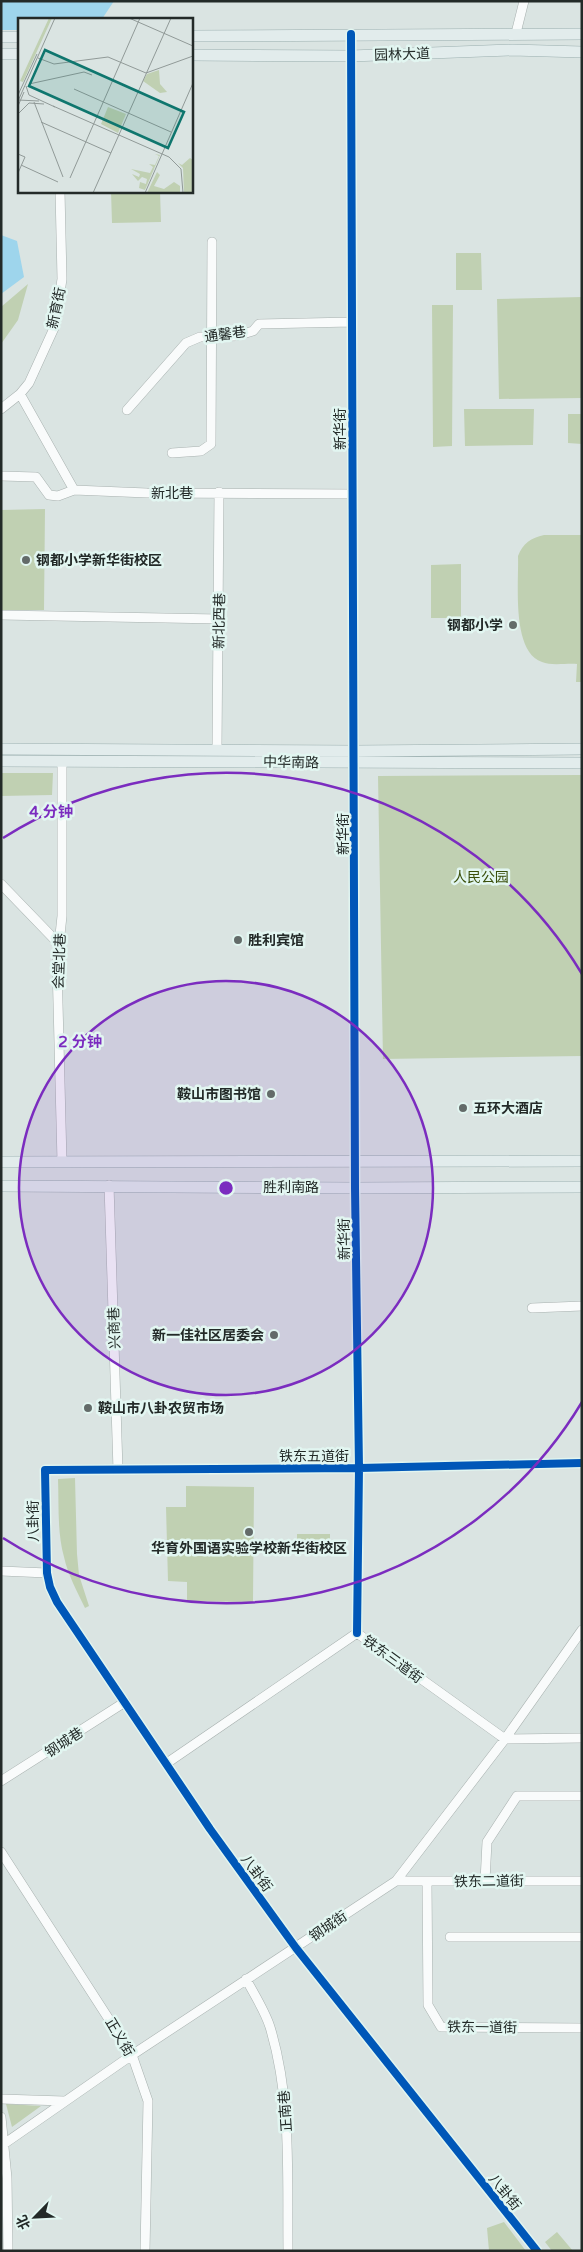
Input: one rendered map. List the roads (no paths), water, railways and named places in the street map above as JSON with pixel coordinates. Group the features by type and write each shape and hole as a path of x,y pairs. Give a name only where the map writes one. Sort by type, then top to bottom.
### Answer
{"main road":[{"name":"园林大道","path":"192,36 582,34"},
{"path":"1,37 18,37"},
{"name":"园林大道","path":"192,55 351,56 512,50 582,52"},
{"path":"1,54 18,54"},
{"path":"1,748 217,750 355,757 582,749"},
{"name":"中华南路","path":"1,761 355,757 582,763"},
{"name":"胜利南路","path":"1,1162 582,1161"},
{"name":"胜利南路","path":"1,1186 109,1185 355,1188 582,1186"}],"street":[{"path":"516,33 524,1"},
{"name":"新华街","path":"352,34 355,1188 358,1468 357,1633"},
{"name":"新育街","path":"1,409 29,384 55,326 62,279 60,192"},
{"path":"172,453 201,451 211,444 212,242"},
{"name":"通馨巷","path":"126,410 186,343 200,337 236,336 253,330 259,324 352,322"},
{"path":"20,394 74,490"},
{"name":"新北巷","path":"1,476 36,477 49,495 58,496 74,490 157,493 353,494"},
{"name":"新北西巷","path":"217,750 219,492"},
{"path":"1,615 219,619"},
{"name":"会堂北巷","path":"62,761 62,910 57,963 62,1162"},
{"path":"1,884 58,943"},
{"name":"兴商巷","path":"109,1185 118,1470"},
{"path":"532,1308 582,1306"},
{"name":"铁东五道街","path":"45,1470 358,1468 582,1463"},
{"name":"八卦街","path":"45,1470 46,1573 57,1602 210,1829 296,1948 537,2251"},
{"path":"1,1571 46,1573"},
{"name":"钢城街","path":"2,2145 132,2055 396,1881 505,1739 582,1630"},
{"name":"铁东三道街","path":"167,1763 357,1633 505,1739"},
{"name":"钢城巷","path":"1,1781 125,1702"},
{"path":"505,1739 582,1738"},
{"path":"484,1881 487,1842 517,1796 582,1796"},
{"name":"正义街","path":"1,1852 132,2055 148,2101 145,2251"},
{"name":"铁东二道街","path":"396,1881 582,1880"},
{"name":"铁东一道街","path":"427,1882 428,2005 441,2027 582,2028"},
{"path":"450,1937 582,1937"},
{"name":"正南巷","path":"246,1979 269,2025 283,2082 287,2133 288,2251"},
{"path":"1,2098 64,2101"},
{"path":"1,2117 2,2145 7,2178 8,2251"}],"water":[{"path":"1,1 114,1 103,18 18,18 18,30 1,30"},
{"path":"1,235 17,241 24,277 1,294"}],"place":[{"name":"钢都小学新华街校区","path":"26,560"},
{"name":"钢都小学","path":"513,625"},
{"name":"胜利宾馆","path":"238,940"},
{"name":"鞍山市图书馆","path":"271,1094"},
{"name":"五环大酒店","path":"463,1108"},
{"name":"新一佳社区居委会","path":"274,1335"},
{"name":"鞍山市八卦农贸市场","path":"88,1408"},
{"name":"华育外国语实验学校新华街校区","path":"249,1532"}],"park label":[{"name":"人民公园","path":"481,877"}]}
